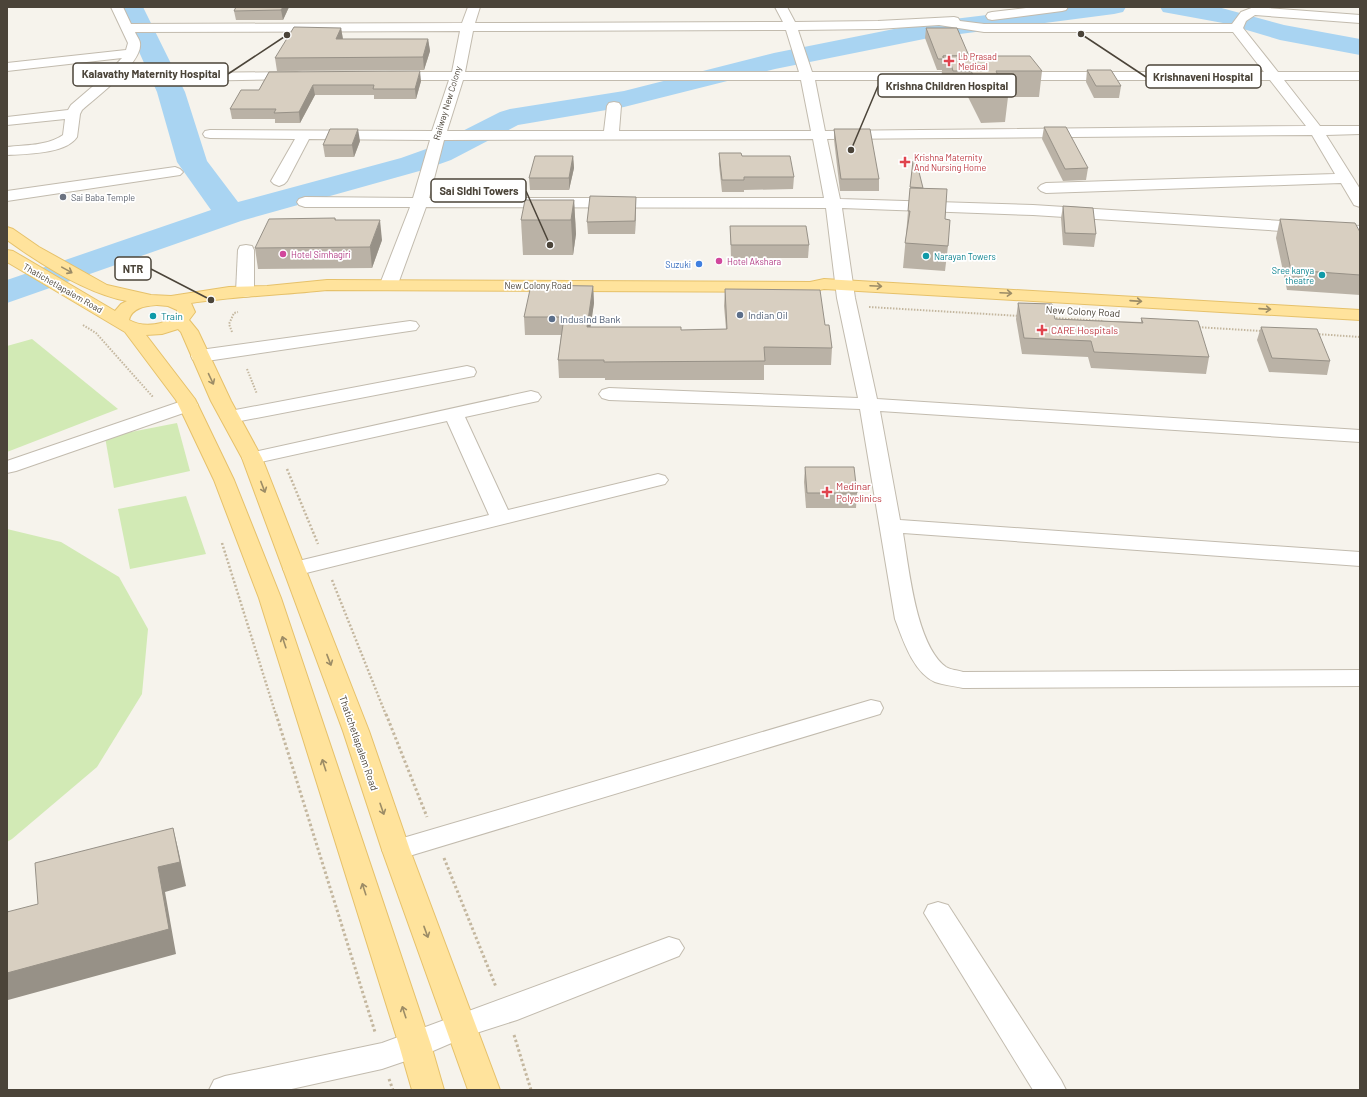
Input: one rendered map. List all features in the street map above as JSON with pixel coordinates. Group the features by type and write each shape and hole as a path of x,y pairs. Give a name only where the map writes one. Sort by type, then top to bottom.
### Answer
{"main road":[{"name":"Thatichetlapalem Road","path":"7,232 33,251 101,289 121,296 149,301"},
{"name":"Thatichetlapalem Road","path":"9,256 125,325"},
{"name":"New Colony Road","path":"267,291 327,285 389,284 810,287 824,296 1360,315"},
{"path":"267,291 206,295 173,301 149,301 139,303 126,309 120,316 224,480 270,598 415,1045 428,1090"},
{"path":"125,325 148,330 166,327 182,318 267,291"},
{"name":"New Colony Road","path":"846,296 1360,328"},
{"name":"Thatichetlapalem Road","path":"173,301 185,307 186,312 182,318 225,409 252,458 356,731 396,850 484,1090"}],"street":[{"path":"7,151 55,145 65,142 70,137 74,114 80,104 114,76 132,53 134,48 134,43 117,7"},
{"name":"Railway New Colony","path":"389,284 420,201 430,160 458,75 467,28 474,7"},
{"path":"781,7 791,26 807,76 833,203 846,296 869,404 907,619 918,647 927,662 943,676 963,680 1360,678"},
{"path":"127,28 467,28 878,25 945,23 1060,7"},
{"path":"945,23 971,27 1239,23 1248,12 1262,11 1360,19"},
{"path":"1239,23 1274,76 1316,130 1360,202"},
{"path":"7,67 132,53"},
{"path":"184,77 309,76"},
{"path":"380,76 982,76"},
{"path":"998,76 1360,76"},
{"path":"611,136 614,106"},
{"path":"7,121 74,114"},
{"path":"210,134 611,136 1360,130"},
{"path":"279,181 305,134"},
{"path":"7,196 175,172"},
{"path":"1046,188 1346,178"},
{"path":"305,202 420,201 833,203 1033,210 1360,231"},
{"path":"245,292 246,250"},
{"path":"200,356 410,326"},
{"path":"225,409 264,410 467,372"},
{"path":"609,394 869,404 1360,436"},
{"path":"252,458 531,397"},
{"path":"9,467 177,408"},
{"path":"454,415 501,517"},
{"path":"294,569 501,517 658,480"},
{"path":"890,526 1360,559"},
{"path":"396,850 870,708"},
{"path":"938,914 1050,1090"},
{"path":"225,1090 382,1056 415,1045 460,1026 506,1011 669,948"}],"path":[{"path":"846,296 1026,316"},
{"path":"242,311 234,313 229,324 264,410"},
{"path":"1049,318 1105,321"},
{"path":"77,320 96,333 177,408"},
{"path":"1193,327 1264,331"},
{"path":"1312,334 1360,337"},
{"path":"280,452 506,1011 531,1090"},
{"path":"222,542 382,1056"}],"green space":[{"path":"32,339 118,409 7,452 7,346"},
{"path":"177,423 190,471 114,488 105,437"},
{"path":"186,496 206,554 130,569 118,509"},
{"path":"7,529 61,542 119,577 148,629 142,694 97,767 7,842"}],"building":[{"path":"236,7 283,7 281,10 234,11"},
{"path":"294,27 341,28 336,39 428,39 423,57 275,58"},
{"path":"926,28 957,28 969,56 943,56 943,59 938,59"},
{"path":"943,56 1030,56 1042,71 996,71 1008,96 984,96 971,71 953,71 951,64 947,64"},
{"path":"1087,70 1111,70 1121,86 1096,86"},
{"path":"420,71 415,89 373,89 374,85 313,85 299,112 274,113 276,109 230,109 241,90 259,90 269,72"},
{"path":"1044,127 1066,127 1088,168 1065,169"},
{"path":"330,129 358,129 352,145 323,145"},
{"path":"834,129 870,129 879,179 841,179"},
{"path":"719,153 741,153 742,156 790,156 794,177 744,177 744,180 722,180"},
{"path":"535,156 573,156 569,178 529,178"},
{"path":"916,160 923,188 910,187 913,161"},
{"path":"910,188 947,189 945,219 950,220 948,246 905,243 910,211 908,211"},
{"path":"590,196 636,197 635,221 587,222"},
{"path":"525,200 574,200 571,220 521,220"},
{"path":"1063,206 1093,208 1096,234 1065,233"},
{"path":"335,218 335,220 380,220 370,247 255,248 269,219"},
{"path":"1280,219 1355,223 1360,232 1360,275 1291,270"},
{"path":"730,226 806,226 809,245 731,245"},
{"path":"531,285 593,286 587,327 681,327 681,330 727,329 725,289 820,290 825,325 829,325 832,348 764,347 765,361 604,362 604,360 558,360 564,317 524,317"},
{"path":"1018,303 1052,304 1055,319 1143,323 1141,318 1198,321 1209,357 1094,352 1091,341 1024,338"},
{"path":"1261,327 1317,329 1330,361 1272,358"},
{"path":"805,467 854,467 857,493 807,493"},
{"path":"173,828 180,862 158,867 169,929 7,973 7,912 38,904 35,863"}],"waterway":[{"path":"131,7 171,92 192,162 230,214"},
{"path":"230,214 412,164 440,154 510,118 624,99 774,61 929,30 1114,7"},
{"path":"1172,7 1227,16 1280,32 1360,47"},
{"path":"7,292 230,214"}],"place":[{"name":"Krishnaveni Hospital","path":"1081,34"},
{"name":"Kalavathy Maternity Hospital","path":"287,35"},
{"name":"Lb Prasad Medical","path":"949,61"},
{"name":"Krishna Children Hospital","path":"851,150"},
{"name":"Krishna Maternity And Nursing Home","path":"905,162"},
{"name":"Sai Baba Temple","path":"63,197"},
{"name":"Sai SIdhi Towers","path":"550,245"},
{"name":"Hotel Simhagiri","path":"283,254"},
{"name":"Narayan Towers","path":"926,256"},
{"name":"Hotel Akshara","path":"719,261"},
{"name":"Suzuki","path":"699,264"},
{"name":"Sree kanya theatre","path":"1322,275"},
{"name":"NTR","path":"211,300"},
{"name":"Indian Oil","path":"740,315"},
{"name":"Train","path":"153,316"},
{"name":"IndusInd Bank","path":"552,319"},
{"name":"CARE Hospitals","path":"1042,330"},
{"name":"Medinar Polyclinics","path":"827,492"}]}
